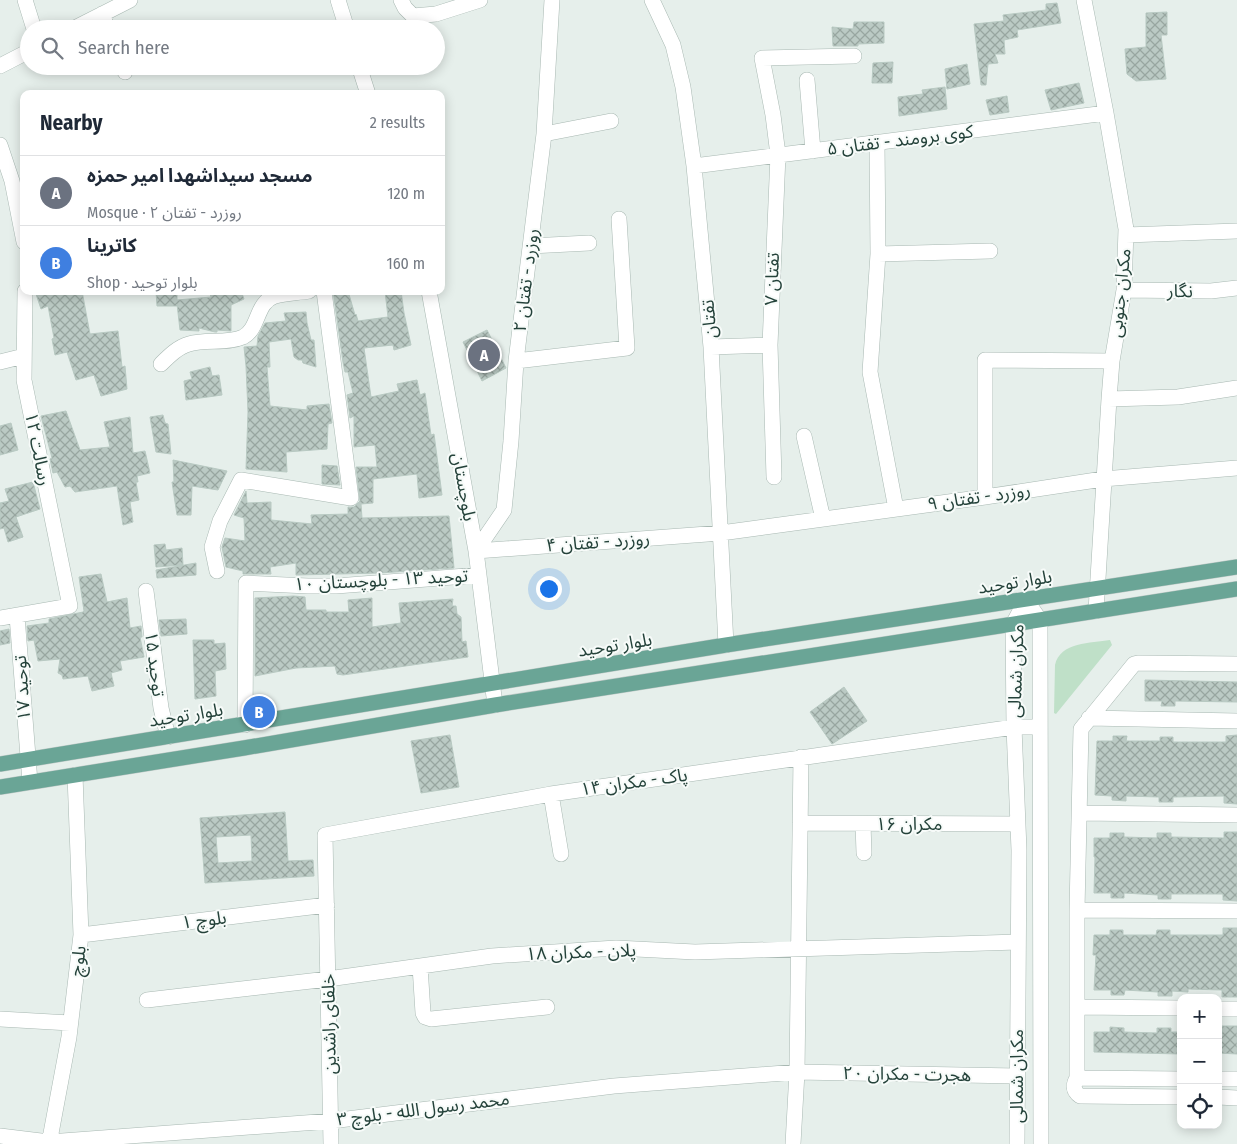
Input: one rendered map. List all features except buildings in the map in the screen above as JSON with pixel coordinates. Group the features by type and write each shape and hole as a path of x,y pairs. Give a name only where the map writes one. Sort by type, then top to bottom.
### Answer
{"main road":[{"name":"بلوار توحید","path":"0,764 726,645 1237,567"},
{"path":"0,787 495,704 1237,589"}],"street":[{"path":"25,0 31,20"},
{"path":"90,20 130,0"},
{"path":"338,0 344,20"},
{"path":"401,0 405,8 413,16 436,14 480,0"},
{"name":"روزرد - تفتان ۲","path":"476,551 504,510 516,361 544,134 552,0"},
{"name":"تفتان","path":"652,0 673,44 683,87 694,166 711,347 726,645"},
{"name":"مکران جنوبی","path":"1084,0 1106,113 1126,235 1124,290 1112,360 1108,399 1096,611"},
{"path":"102,14 104,20"},
{"path":"0,66 20,56"},
{"name":"تفتان ۷","path":"774,477 770,345 778,155 773,115 762,58 854,56"},
{"path":"362,75 367,90"},
{"path":"807,80 813,151"},
{"name":"کوی برومند - تفتان ۵","path":"694,166 1106,113"},
{"path":"544,134 611,121"},
{"path":"877,142 878,254 870,372 896,509"},
{"path":"0,148 12,181 20,222"},
{"path":"516,361 627,348 618,219"},
{"path":"1126,235 1237,231"},
{"path":"530,246 589,243"},
{"path":"878,254 990,251"},
{"name":"نگار","path":"1124,290 1212,291 1237,288"},
{"name":"رسالت ۱۲","path":"17,616 70,606 24,380 25,295"},
{"path":"161,364 172,353 189,344 241,338 254,327 257,315 264,303 274,296 281,295"},
{"path":"217,571 212,547 220,521 241,480 351,498 325,295"},
{"name":"بلوچستان","path":"430,295 476,551 495,704"},
{"path":"711,347 770,345"},
{"path":"0,362 24,356"},
{"path":"985,497 985,360 1112,360"},
{"path":"1108,399 1178,397 1237,388"},
{"path":"804,436 822,519"},
{"name":"روزرد - تفتان ۹","path":"721,533 1103,479 1237,468"},
{"name":"روزرد - تفتان ۴","path":"476,551 721,533"},
{"name":"توحید ۱۳ - بلوچستان ۱۰","path":"244,725 246,582 336,586 479,575"},
{"name":"توحید ۱۵","path":"146,590 161,708 168,737"},
{"name":"مکران شمالی","path":"1017,1144 1018,824 1014,727 1013,624 1026,600 1040,620 1041,1144"},
{"path":"0,618 17,616"},
{"name":"توحید ۱۷","path":"17,616 30,782"},
{"path":"1177,1097 1080,1096 1074,1086 1077,1078 1077,910 1081,729 1134,664 1237,664"},
{"path":"1089,718 1237,721"},
{"name":"پاک - مکران ۱۴","path":"327,905 325,835 551,794 1014,727 1040,727"},
{"path":"793,1144 797,1072 801,757"},
{"name":"بلوچ","path":"49,1143 70,1023 81,935 75,775"},
{"path":"551,794 561,854"},
{"path":"1080,813 1237,815"},
{"name":"مکران ۱۶","path":"800,823 1018,824"},
{"path":"863,824 864,854"},
{"name":"بلوچ ۱","path":"81,935 327,905"},
{"name":"خلفای راشدین","path":"327,905 331,1144"},
{"path":"1077,910 1237,911"},
{"name":"پلان - مکران ۱۸","path":"147,1000 328,979 492,956 616,948 695,952 1018,942"},
{"path":"420,966 423,1013 425,1017 431,1019 547,1007"},
{"path":"1077,1007 1177,1008"},
{"path":"1222,1009 1237,1009"},
{"path":"1,1023 70,1023"},
{"name":"هجرت - مکران ۲۰","path":"797,1072 1017,1076"},
{"name":"محمد رسول الله - بلوچ ۳","path":"0,1136 49,1143 331,1121 614,1086 797,1072"},
{"path":"1077,1078 1177,1079"},
{"path":"1222,1079 1237,1079"},
{"path":"1222,1097 1237,1098"}],"green space":[{"path":"1110,640 1112,645 1056,714 1054,713 1055,665 1058,657 1063,652 1077,645"}],"place":[{"name":"مسجد سیداشهدا امیر حمزه","path":"484,355"},
{"name":"کاترینا","path":"259,712"}]}
